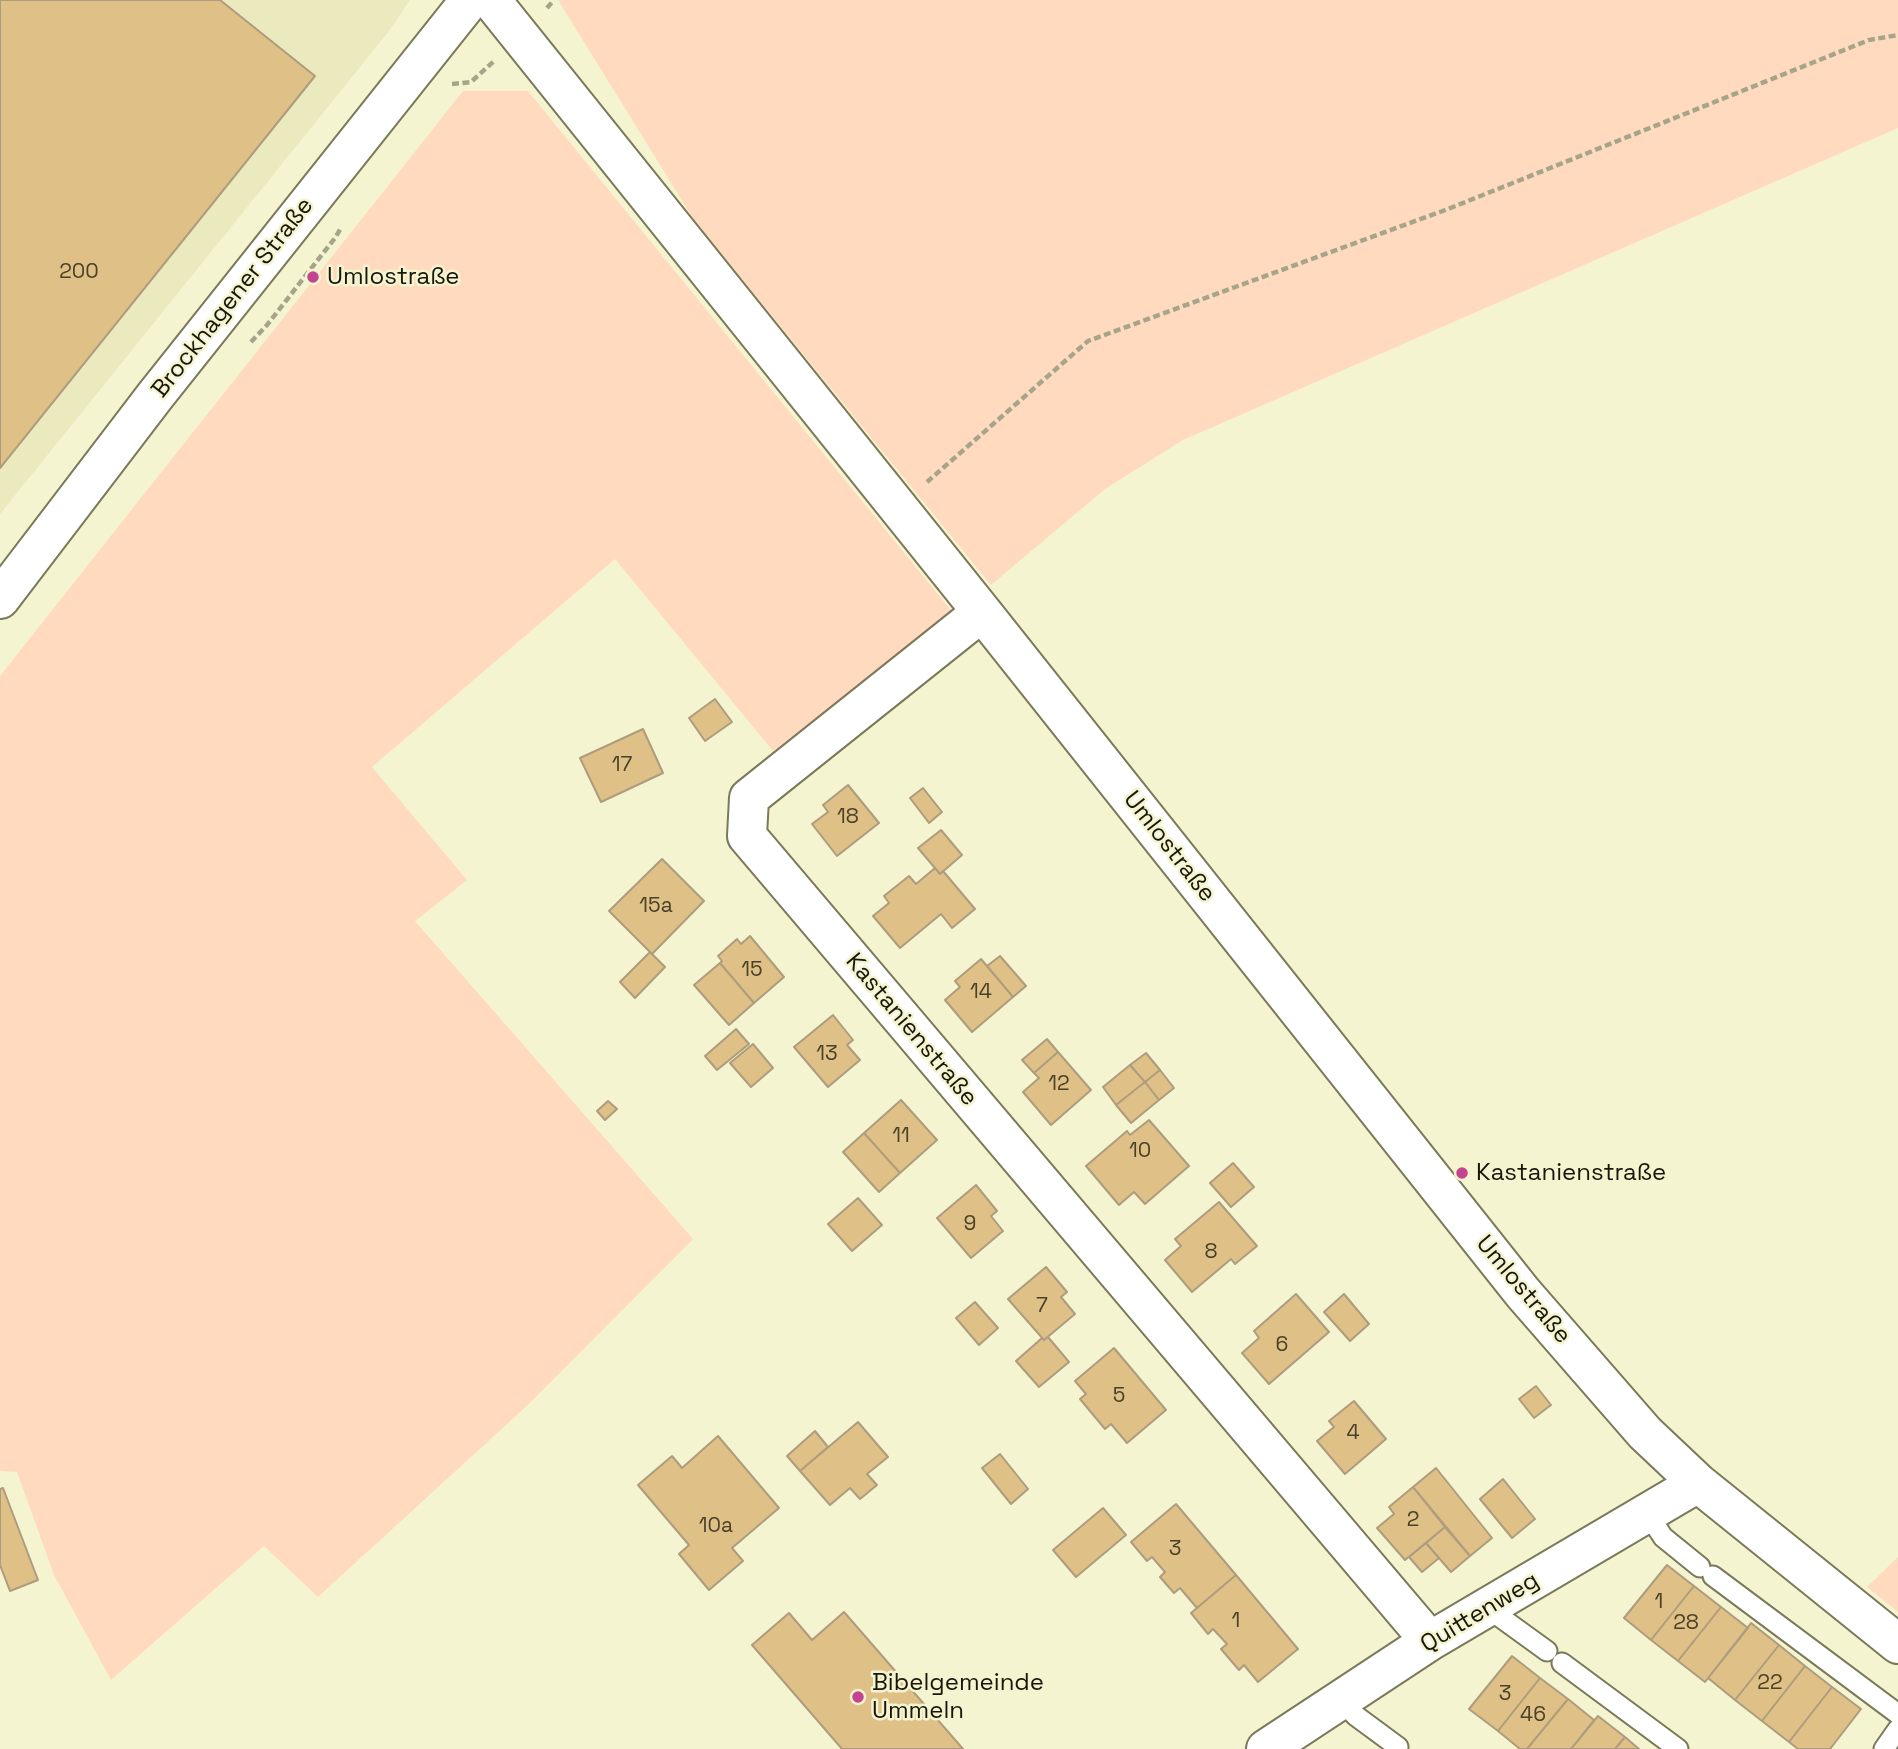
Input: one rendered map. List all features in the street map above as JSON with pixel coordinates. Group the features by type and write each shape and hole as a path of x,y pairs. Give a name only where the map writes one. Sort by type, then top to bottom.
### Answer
{"street":[{"name":"Brockhagener Straße","path":"0,598 155,396 470,0"},
{"name":"Umlostraße","path":"491,0 1523,1293 1645,1433 1698,1483 1898,1644"},
{"name":"Kastanienstraße","path":"982,612 749,798 747,836 1430,1642"},
{"name":"Quittenweg","path":"1266,1749 1430,1642 1698,1483"}],"lane":[{"path":"1648,1514 1662,1537 1898,1714"},
{"path":"1493,1605 1500,1616 1678,1749"},
{"path":"1340,1700 1356,1716 1398,1747"},
{"path":"1884,1749 1898,1729"}],"path":[{"path":"898,507 1088,341 1448,209 1869,40 1898,35"}],"shaded area":[{"path":"0,0 410,0 389,31 0,514"},
{"path":"558,0 1898,0 1898,128 1183,440 1105,489 991,585 694,220"},
{"path":"463,91 528,91 954,614 773,751 615,559 372,767 467,880 415,921 693,1239 530,1403 318,1597 264,1546 111,1680 54,1575 17,1472 0,1471 0,676"},
{"path":"1898,1557 1898,1612 1867,1587"}],"building":[{"path":"0,0 220,0 315,76 0,468"},
{"path":"715,699 732,722 705,741 689,718"},
{"path":"643,729 663,773 601,802 580,758"},
{"path":"848,785 879,823 837,856 812,824 828,812 823,805"},
{"path":"923,788 942,812 929,823 910,798"},
{"path":"941,830 962,855 940,874 918,848"},
{"path":"662,859 704,901 652,954 609,911"},
{"path":"935,868 940,874 943,871 975,909 952,928 941,914 900,948 873,916 889,903 884,896 909,876 916,884"},
{"path":"750,936 784,977 754,1003 720,963 722,961 718,956 737,939 741,944"},
{"path":"650,952 665,967 635,998 620,982"},
{"path":"1000,956 1026,986 1013,997 987,966"},
{"path":"981,959 1013,997 972,1032 945,1000 960,987 955,981"},
{"path":"720,963 754,1003 729,1025 694,985"},
{"path":"833,1015 853,1040 847,1045 860,1060 828,1087 794,1047"},
{"path":"736,1029 749,1044 717,1070 705,1056"},
{"path":"1047,1039 1058,1052 1034,1073 1022,1060"},
{"path":"753,1044 773,1068 751,1087 730,1063"},
{"path":"1058,1052 1091,1090 1051,1125 1023,1092 1039,1078 1034,1073"},
{"path":"1146,1053 1160,1070 1145,1082 1130,1065"},
{"path":"1130,1065 1145,1082 1116,1105 1103,1087"},
{"path":"1160,1070 1174,1088 1159,1100 1145,1082"},
{"path":"1145,1082 1159,1100 1131,1123 1116,1105"},
{"path":"901,1100 937,1140 900,1173 864,1133"},
{"path":"608,1101 617,1109 605,1120 597,1111"},
{"path":"1149,1120 1189,1166 1145,1204 1134,1192 1119,1205 1086,1166 1127,1131 1130,1135"},
{"path":"864,1133 900,1173 879,1192 843,1152"},
{"path":"1233,1163 1254,1187 1231,1207 1210,1183"},
{"path":"976,1185 997,1211 991,1216 1003,1231 971,1258 937,1218"},
{"path":"858,1198 882,1225 852,1251 828,1224"},
{"path":"1219,1202 1257,1246 1235,1264 1231,1259 1192,1292 1165,1260 1181,1246 1175,1239"},
{"path":"1046,1267 1067,1292 1061,1297 1075,1314 1044,1340 1008,1299"},
{"path":"1296,1294 1329,1332 1269,1384 1242,1353 1259,1338 1254,1331"},
{"path":"1344,1294 1369,1324 1350,1341 1324,1312"},
{"path":"975,1302 998,1328 979,1345 956,1318"},
{"path":"1048,1337 1069,1362 1039,1387 1016,1361 1042,1338 1044,1340"},
{"path":"1114,1348 1166,1410 1127,1443 1111,1424 1105,1429 1080,1399 1086,1394 1075,1381"},
{"path":"1536,1386 1551,1405 1534,1418 1519,1399"},
{"path":"1354,1401 1386,1439 1345,1474 1317,1441 1334,1427 1329,1421"},
{"path":"858,1422 888,1457 867,1474 877,1485 860,1499 850,1488 830,1505 800,1471"},
{"path":"815,1431 828,1447 800,1471 787,1456"},
{"path":"718,1436 779,1508 732,1548 743,1561 709,1590 679,1554 689,1545 638,1485 672,1456 682,1468"},
{"path":"1000,1454 1028,1489 1011,1504 982,1468"},
{"path":"1436,1468 1492,1538 1470,1556 1413,1487"},
{"path":"1503,1479 1535,1519 1512,1538 1480,1499"},
{"path":"1413,1487 1445,1527 1405,1560 1377,1528 1394,1514 1389,1507"},
{"path":"3,1488 38,1580 10,1591 0,1565 0,1489"},
{"path":"1176,1504 1236,1575 1197,1608 1180,1588 1174,1593 1160,1577 1165,1572 1152,1557 1147,1561 1131,1542"},
{"path":"1103,1508 1126,1535 1076,1577 1053,1550"},
{"path":"1445,1527 1470,1556 1451,1572 1426,1543"},
{"path":"1426,1543 1439,1558 1422,1572 1409,1557"},
{"path":"1667,1565 1694,1586 1651,1640 1624,1618"},
{"path":"1236,1575 1298,1649 1258,1682 1244,1665 1239,1670 1221,1649 1227,1644 1213,1629 1208,1634 1191,1613"},
{"path":"1694,1586 1721,1607 1678,1661 1651,1640"},
{"path":"1721,1607 1748,1628 1705,1682 1678,1661"},
{"name":"Bibelgemeinde Ummeln","path":"844,1612 963,1749 842,1749 752,1645 789,1613 812,1640"},
{"path":"1751,1623 1779,1645 1735,1700 1708,1678"},
{"path":"1779,1645 1805,1666 1762,1721 1735,1700"},
{"path":"1512,1656 1540,1678 1498,1731 1469,1709"},
{"path":"1805,1666 1832,1687 1789,1742 1762,1721"},
{"path":"1540,1678 1568,1699 1527,1749 1520,1749 1498,1731"},
{"path":"1832,1687 1861,1709 1830,1749 1798,1749 1789,1742"},
{"path":"1568,1699 1594,1720 1571,1749 1527,1749"},
{"path":"1598,1716 1625,1737 1615,1749 1571,1749"},
{"path":"1625,1737 1639,1749 1615,1749"}],"place":[{"name":"Umlostraße","path":"313,277"},
{"name":"Kastanienstraße","path":"1462,1173"},
{"name":"Bibelgemeinde Ummeln","path":"858,1697"}]}
